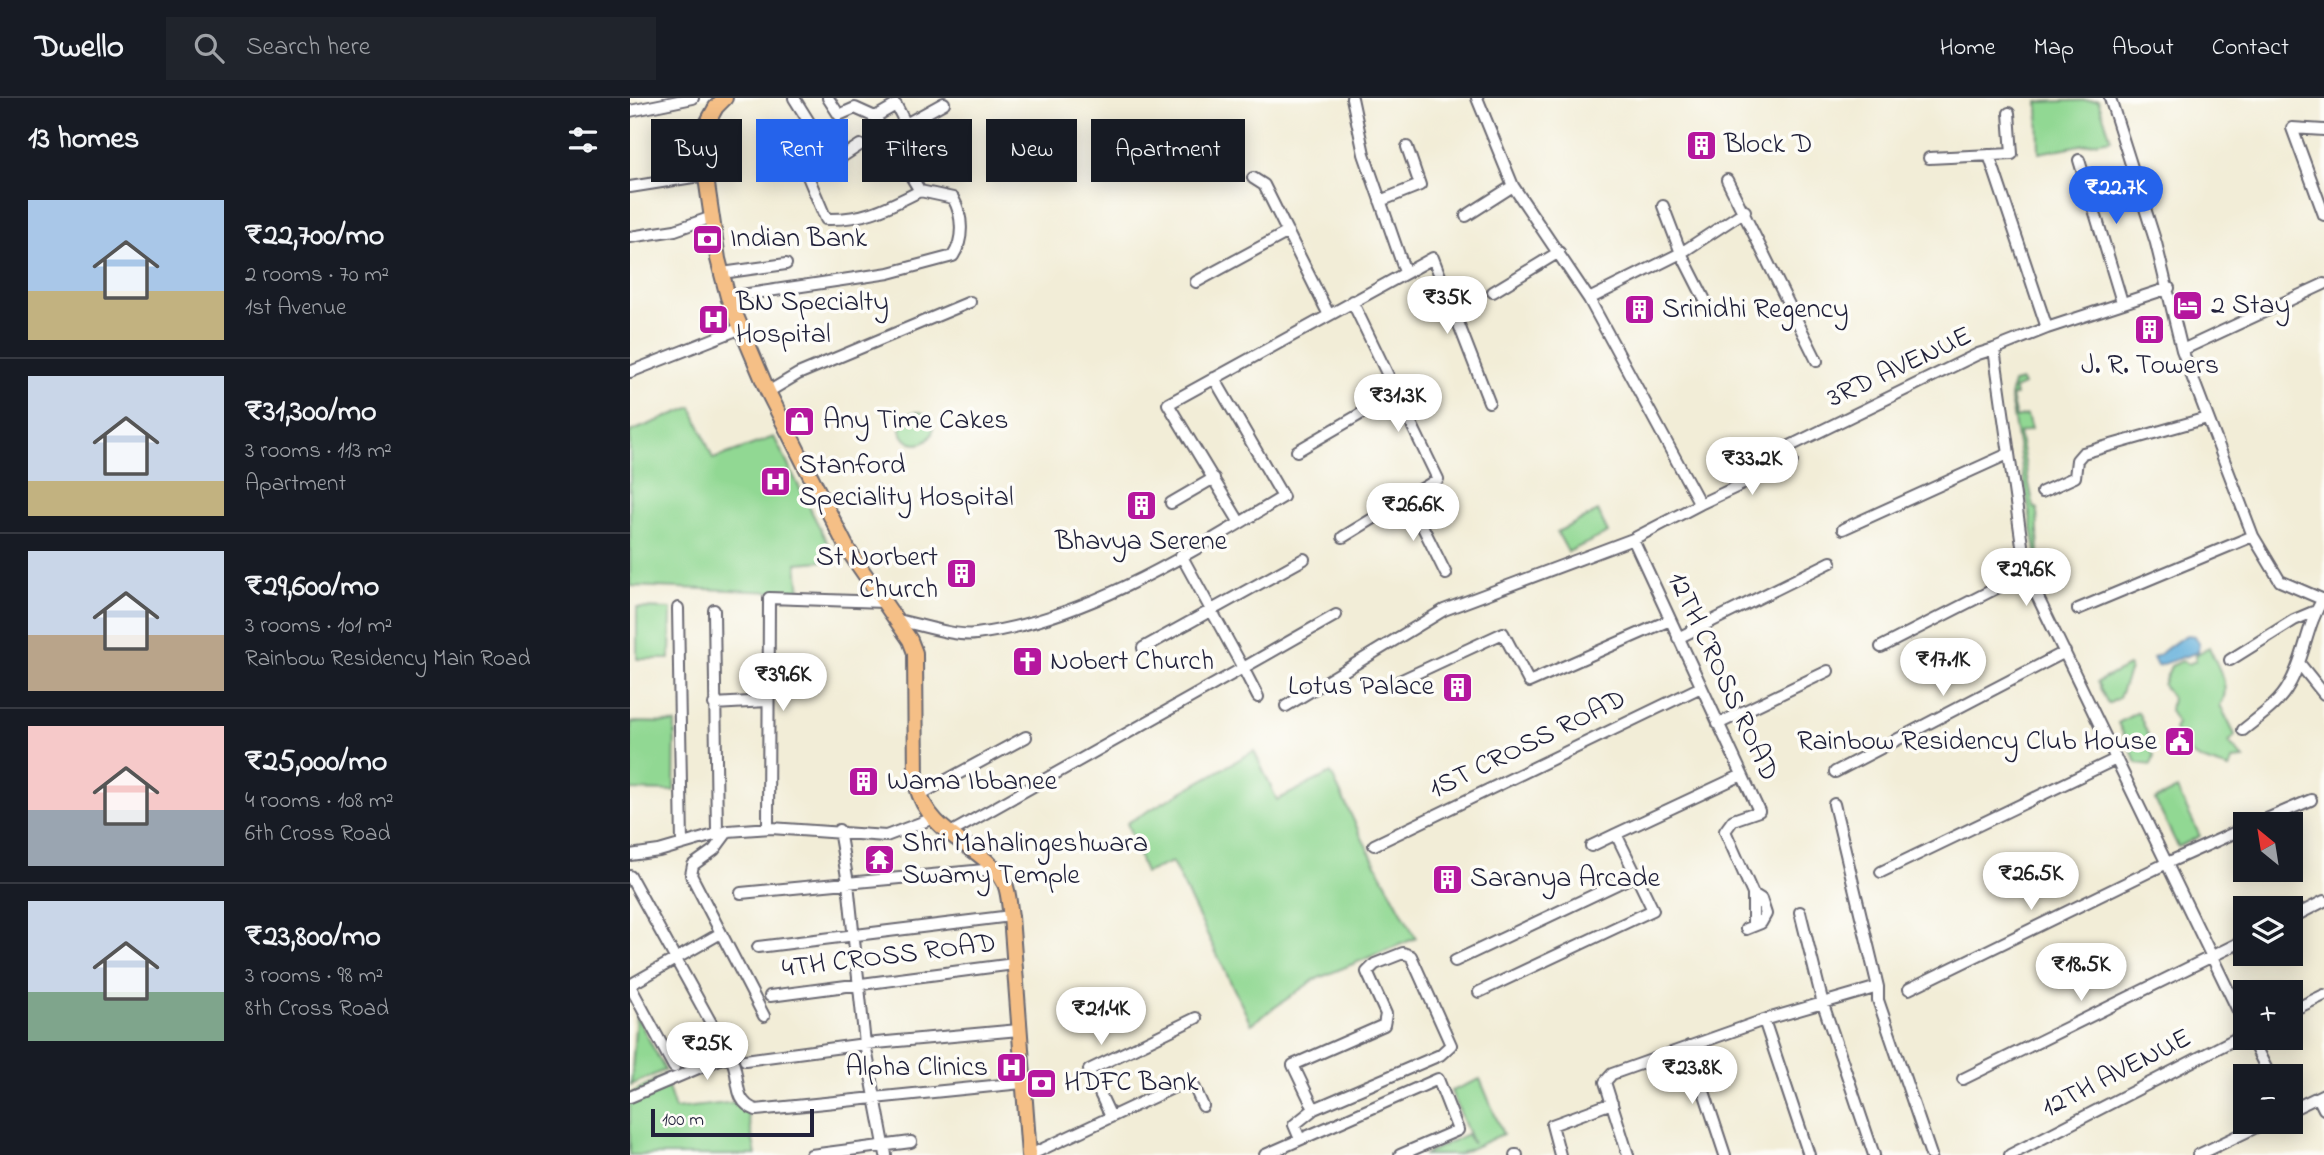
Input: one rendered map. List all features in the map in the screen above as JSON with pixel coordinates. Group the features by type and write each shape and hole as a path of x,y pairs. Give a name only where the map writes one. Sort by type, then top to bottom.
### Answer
{"main road":[{"path":"709,119 725,98"},
{"path":"707,182 722,273 739,329 848,550 897,620 915,653 916,784 919,795 931,819 995,869 1006,887 1011,916 1029,1155"}],"street":[{"path":"630,111 693,98"},
{"path":"794,98 807,119"},
{"path":"828,98 839,115 855,108 875,117 920,191"},
{"path":"855,108 857,102 864,98"},
{"path":"1352,98 1364,155 1405,272"},
{"path":"1476,98 1513,186 1589,299 1700,504"},
{"path":"2110,98 2169,288 2182,350 2253,536 2280,581 2323,599 2314,612 2299,663 2281,698 2242,730"},
{"path":"875,117 896,105 906,124 944,103"},
{"path":"1929,158 2012,154 2009,113"},
{"path":"2324,130 2292,128 2324,215"},
{"path":"848,153 860,145"},
{"path":"1380,201 1420,185 1407,147"},
{"path":"1989,155 2047,328"},
{"path":"2079,160 2122,302"},
{"path":"1253,178 1264,185 1328,313"},
{"path":"1727,180 1745,211 1817,361"},
{"path":"630,187 662,182"},
{"path":"728,297 889,273 953,256 961,243 959,208 953,198 920,191 879,212 853,220 826,219 810,182"},
{"path":"1466,216 1513,186"},
{"path":"1663,206 1681,253 1710,310"},
{"path":"1589,299 1681,253 1745,211"},
{"path":"630,237 675,230 712,217"},
{"path":"1196,282 1288,232"},
{"path":"1493,292 1559,251"},
{"path":"1240,523 1168,404 1328,313 1433,258 1489,402"},
{"path":"722,273 786,264"},
{"path":"2182,350 2324,284"},
{"name":"3RD AVENUE","path":"1788,447 1978,354 2122,302 2169,288"},
{"path":"1343,537 1438,479 1352,301"},
{"path":"768,392 798,374 970,302"},
{"path":"630,372 739,329"},
{"path":"1994,349 2026,573 2233,1000"},
{"path":"897,620 973,635 1046,617 1112,591 1283,497 1214,378"},
{"path":"1297,451 1395,394"},
{"path":"2042,492 2075,477 2077,460 2083,453 2207,418"},
{"path":"1843,529 2008,454"},
{"path":"1286,706 1444,610 1633,539 1792,460"},
{"path":"1171,503 1214,478"},
{"path":"1408,497 1446,574"},
{"path":"2078,609 2253,536"},
{"name":"12TH CROSS ROAD","path":"1633,539 1759,811 1733,820 1725,831 1753,894 1749,926"},
{"path":"1181,555 1258,697"},
{"path":"1143,648 1304,559"},
{"path":"1678,638 1831,562"},
{"path":"1881,647 2026,573"},
{"path":"768,828 769,598 884,602"},
{"path":"678,608 682,844"},
{"path":"714,610 714,704 722,832 714,850 693,865 691,875 764,1016"},
{"path":"2230,660 2294,620 2314,612"},
{"path":"950,833 1336,615"},
{"path":"1393,684 1503,633 1529,682 1670,620"},
{"path":"1835,772 2065,652"},
{"path":"2299,663 2324,694"},
{"path":"1718,724 1828,671"},
{"name":"1ST CROSS ROAD","path":"1374,845 1701,687"},
{"path":"714,704 767,701"},
{"path":"919,795 1026,737"},
{"path":"1881,872 2116,759"},
{"path":"1591,846 1742,775"},
{"path":"2283,812 2311,800"},
{"path":"1834,804 1878,987 1878,1000 1931,1155"},
{"path":"630,855 722,832 768,828 839,830 886,836 931,819"},
{"path":"839,830 855,934 865,1044 885,1150"},
{"path":"1909,989 2233,833"},
{"path":"1479,992 1653,910 1616,834"},
{"path":"741,893 995,869"},
{"path":"1455,961 1636,875"},
{"path":"630,876 721,1041"},
{"path":"2303,912 2324,901"},
{"path":"1800,912 1823,1004 1874,1155"},
{"path":"758,947 1011,916"},
{"path":"674,1066 630,985 721,933"},
{"path":"1963,1079 2233,946"},
{"path":"1300,1139 1294,1125 1314,1109 1440,1055 1451,1045 1411,956 1403,953 1375,964 1367,972 1386,1014 1384,1025 1293,1065 1314,1109"},
{"name":"4TH CROSS ROAD","path":"769,996 1014,964"},
{"path":"1628,1155 1605,1082 1612,1074 1764,1020 1878,987"},
{"path":"2303,1005 2324,995"},
{"path":"1111,1117 1089,1070 1196,1018"},
{"path":"1764,1020 1809,1155"},
{"path":"745,1060 865,1044 1019,1030"},
{"name":"12TH AVENUE","path":"2010,1155 2233,1040"},
{"path":"1689,1046 1725,1155"},
{"path":"630,1097 722,1058 729,1058 735,1067 739,1096 743,1103 756,1110 1022,1083"},
{"path":"1265,1155 1438,1079 1458,1130 1400,1155"},
{"path":"1029,1155 1183,1083 1194,1086 1203,1106"},
{"path":"2303,1104 2321,1095 2324,1109"},
{"path":"1560,1155 1552,1125 1612,1103"},
{"path":"2198,1155 2242,1134"},
{"path":"811,1155 885,1150 911,1142"},
{"path":"2221,1144 2227,1155"}],"green space":[{"path":"2098,100 2111,139 2039,153 2038,102"},
{"path":"2021,381 2023,385 2014,389 2016,395 2011,397 2016,418 2027,415 2031,429 2019,433 2034,508 2037,508 2040,575 2010,397 2013,383"},
{"path":"692,407 713,459 774,437 836,560 797,563 800,593 630,586 630,432"},
{"path":"917,412 928,417 933,428 928,439 917,444 906,439 901,428 906,417"},
{"path":"1598,511 1608,533 1568,552 1557,532"},
{"path":"637,608 671,609 670,659 637,659"},
{"path":"2209,647 2224,684 2224,698 2220,705 2235,735 2229,743 2244,759 2232,760 2229,769 2196,757 2184,747 2174,729 2177,724 2170,710 2172,698 2163,685 2171,666 2182,661 2188,664 2196,661 2196,655"},
{"path":"2128,666 2130,669 2119,698 2108,704 2097,682"},
{"path":"2138,712 2150,739 2146,741 2154,756 2151,765 2137,763 2118,723"},
{"path":"631,722 675,723 674,791 630,790"},
{"path":"1254,751 1277,800 1331,773 1363,840 1416,938 1314,980 1251,1024 1172,862 1145,873 1127,823"},
{"path":"2177,789 2200,836 2178,847 2155,800"},
{"path":"636,1015 665,1070 631,1085"},
{"path":"664,1075 675,1109 745,1101 756,1155 630,1155 630,1094"},
{"path":"1480,1079 1503,1134 1457,1155 1423,1155 1467,1134 1473,1144 1451,1091"}],"water":[{"path":"2187,635 2195,636 2199,643 2198,652 2157,666 2153,658"}],"place":[{"name":"Block D","path":"1701,145"},
{"name":"Indian Bank","path":"707,239"},
{"name":"2 Stay","path":"2188,306"},
{"name":"Srinidhi Regency","path":"1639,310"},
{"name":"BN Specialty Hospital","path":"713,319"},
{"name":"J. R. Towers","path":"2150,329"},
{"name":"Any Time Cakes","path":"800,421"},
{"name":"Stanford Speciality Hospital","path":"776,482"},
{"name":"Bhavya Serene","path":"1141,505"},
{"name":"St Norbert Church","path":"961,574"},
{"name":"Nobert Church","path":"1027,662"},
{"name":"Lotus Palace","path":"1457,687"},
{"name":"Rainbow Residency Club House","path":"2180,742"},
{"name":"Wama Ibbanee","path":"864,782"},
{"name":"Shri Mahalingeshwara Swamy Temple","path":"879,860"},
{"name":"Saranya Arcade","path":"1447,879"},
{"name":"Alpha Clinics","path":"1011,1068"},
{"name":"HDFC Bank","path":"1041,1083"}]}
